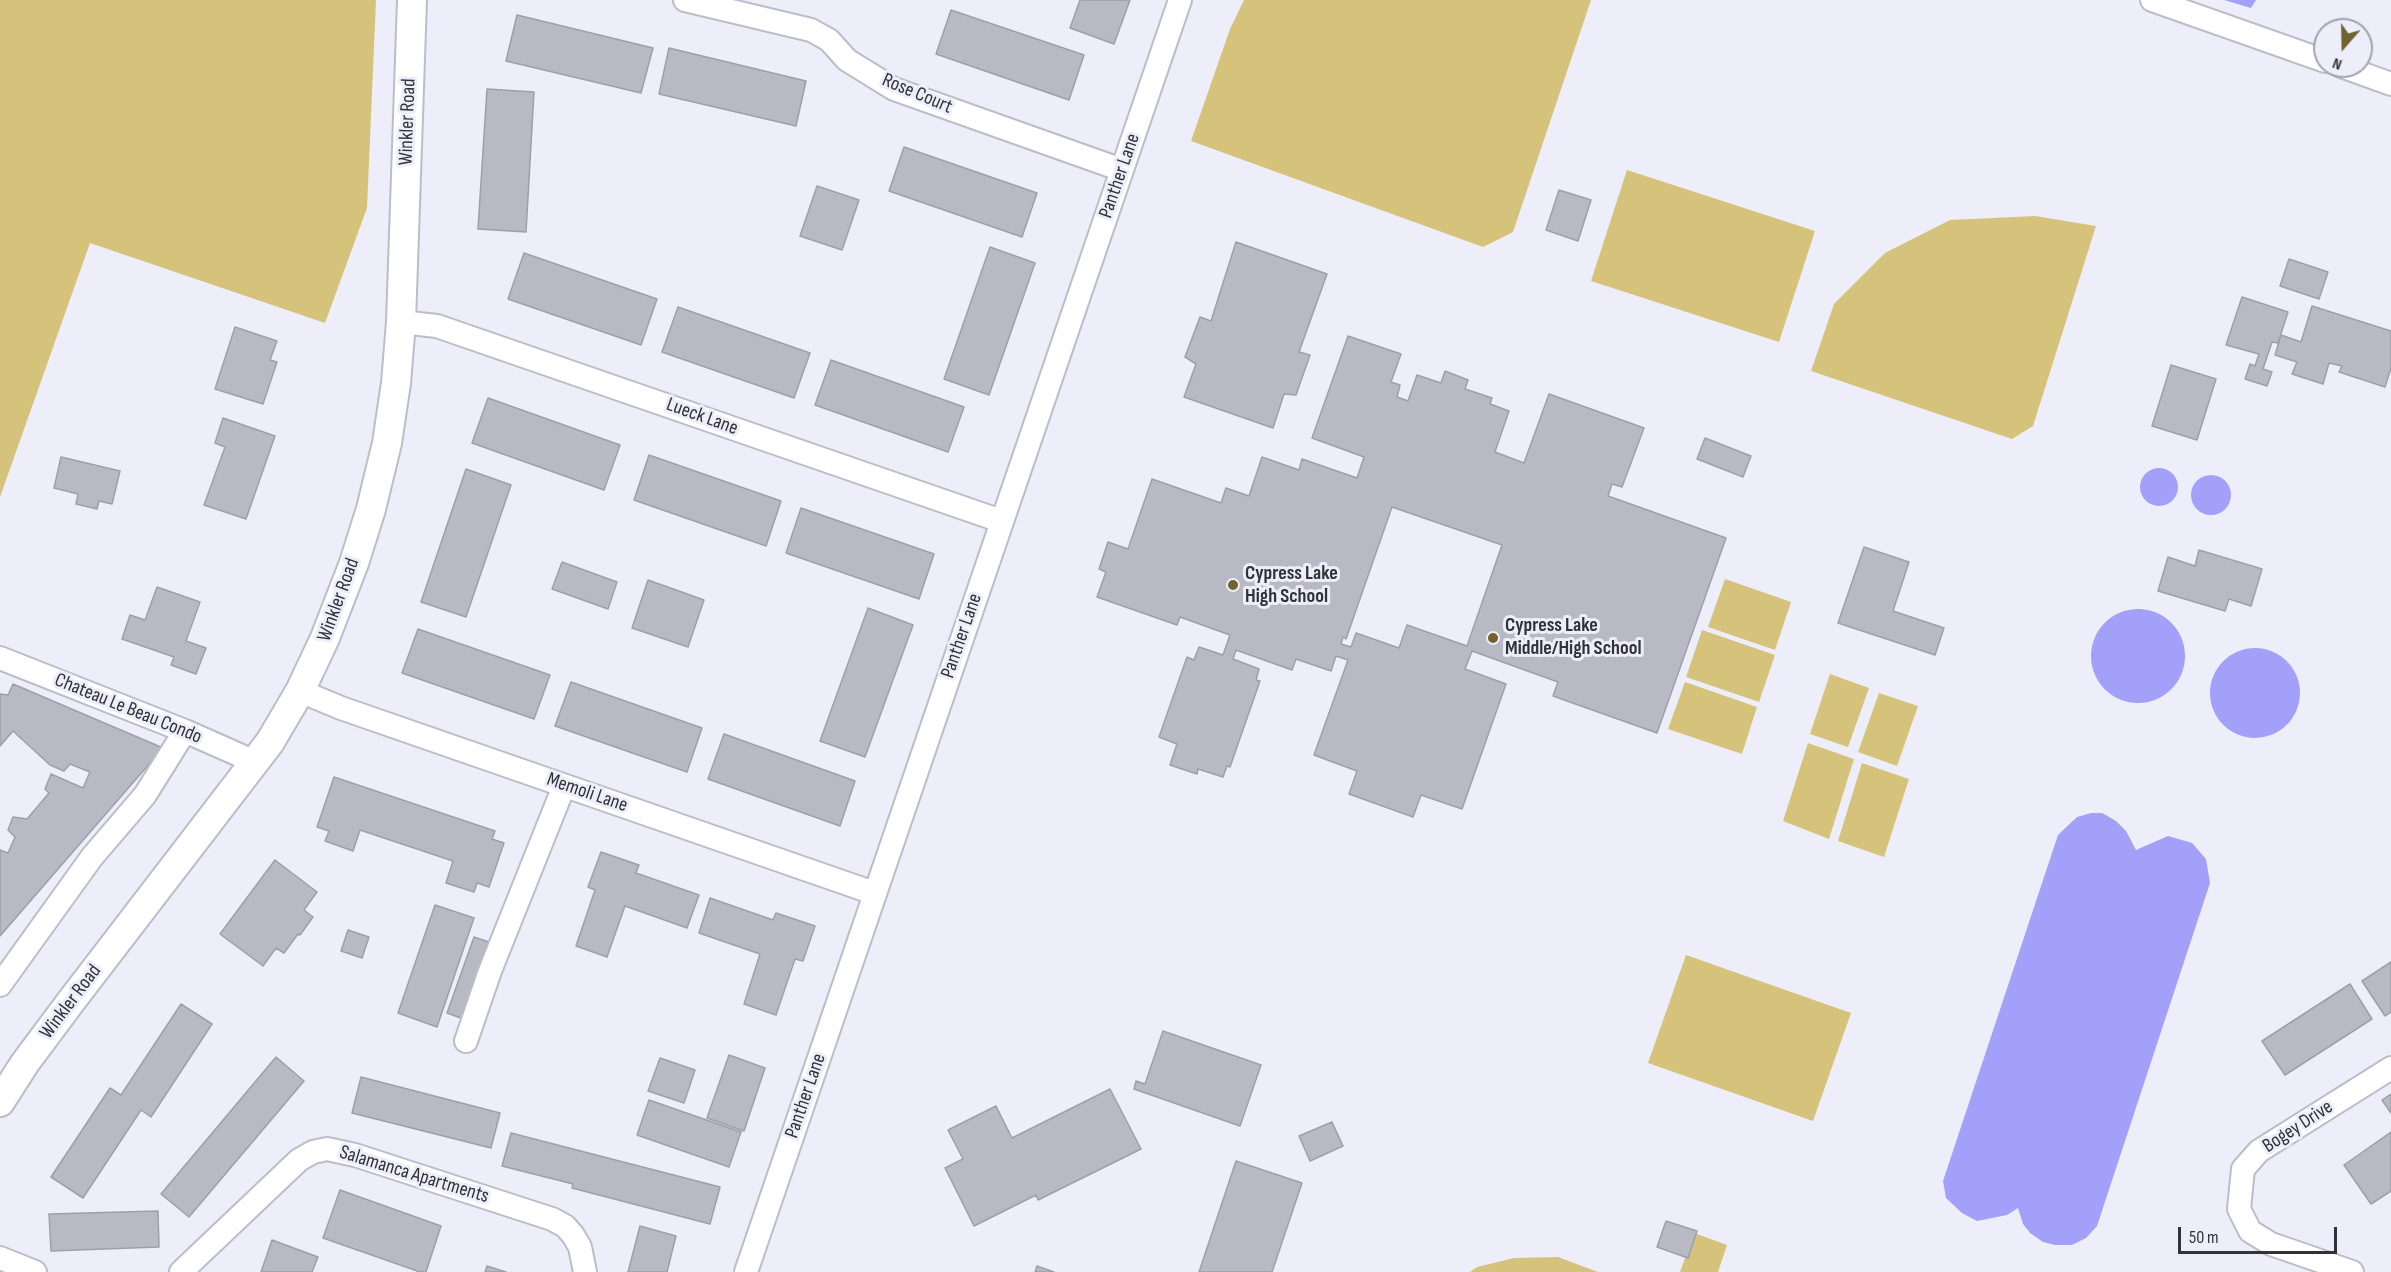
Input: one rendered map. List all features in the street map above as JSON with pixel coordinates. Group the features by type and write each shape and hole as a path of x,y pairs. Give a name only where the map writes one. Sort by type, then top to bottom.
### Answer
{"street":[{"name":"Winkler Road","path":"0,1102 25,1063 270,742 300,691 326,638 354,562 370,509 387,443 396,383 412,0"},
{"name":"Rose Court","path":"685,0 811,30 829,40 848,60 894,89 1122,170"},
{"name":"Panther Lane","path":"746,1272 1180,0"},
{"path":"2152,0 2313,56"},
{"path":"2373,78 2391,84"},
{"name":"Lueck Lane","path":"400,322 437,326 1001,521"},
{"name":"Chateau Le Beau Condo","path":"0,658 185,731 255,762"},
{"name":"Memoli Lane","path":"300,691 564,786 874,893"},
{"path":"0,985 92,857 146,795 185,731"},
{"path":"466,1041 490,971 564,786"},
{"name":"Bogey Drive","path":"2352,1272 2271,1244 2250,1231 2239,1209 2243,1169 2259,1151 2391,1068"},
{"name":"Salamanca Apartments","path":"181,1272 299,1160 313,1152 327,1149 355,1155 552,1219 565,1226 573,1235 580,1247 585,1272"},
{"path":"0,1257 35,1272"}],"shaded area":[{"path":"0,0 376,0 367,208 325,323 90,243 0,497"},
{"path":"1244,0 1591,0 1513,232 1483,247 1191,141 1230,29"},
{"path":"2224,0 2256,0 2251,8"},
{"path":"1627,170 1815,231 1779,342 1591,281"},
{"path":"2035,216 2096,226 2033,426 2012,439 1811,371 1834,304 1885,253 1950,220"},
{"path":"2159,468 2172,474 2178,487 2172,500 2159,506 2146,500 2140,487 2146,474"},
{"path":"2211,475 2225,481 2231,495 2225,509 2211,515 2197,509 2191,495 2197,481"},
{"path":"1725,579 1791,602 1775,650 1708,627"},
{"path":"2138,609 2156,613 2171,623 2181,638 2185,656 2181,674 2171,689 2156,699 2138,703 2120,699 2105,689 2095,674 2091,656 2095,638 2105,623 2120,613"},
{"path":"1702,630 1775,655 1759,702 1686,677"},
{"path":"2255,648 2272,651 2287,661 2297,676 2300,693 2297,710 2287,725 2272,735 2255,738 2238,735 2223,725 2213,710 2210,693 2213,676 2223,661 2238,651"},
{"path":"1830,674 1869,688 1848,747 1810,734"},
{"path":"1685,682 1757,707 1742,754 1668,729"},
{"path":"1879,693 1918,706 1897,766 1858,752"},
{"path":"1808,743 1854,759 1829,839 1783,821"},
{"path":"1862,763 1909,779 1884,857 1838,841"},
{"path":"2102,813 2116,821 2126,831 2136,850 2168,836 2192,843 2206,859 2210,883 2097,1226 2086,1238 2072,1245 2055,1245 2043,1242 2030,1233 2023,1224 2018,1208 2007,1215 1977,1221 1962,1213 1946,1198 1943,1181 2058,835 2077,817"},
{"path":"1686,955 1851,1013 1813,1121 1648,1063"},
{"path":"1694,1233 1727,1245 1718,1272 1680,1272"},
{"path":"1558,1257 1598,1272 1470,1272 1477,1267 1514,1258"}],"building":[{"path":"1080,0 1130,0 1114,44 1070,28"},
{"path":"951,10 1084,55 1069,100 936,54"},
{"path":"517,15 653,48 641,93 506,61"},
{"path":"669,48 806,81 796,126 659,94"},
{"path":"487,89 534,92 526,232 478,229"},
{"path":"904,147 1037,193 1022,237 889,191"},
{"path":"817,186 859,200 842,250 800,236"},
{"path":"1559,190 1591,200 1578,241 1546,230"},
{"path":"1236,242 1327,274 1299,352 1310,355 1296,395 1284,394 1273,428 1184,397 1196,364 1185,357 1200,317 1211,321"},
{"path":"990,247 1035,263 989,395 944,379"},
{"path":"524,253 657,299 641,345 508,299"},
{"path":"2289,259 2328,272 2319,299 2280,286"},
{"path":"2242,297 2288,312 2278,343 2272,342 2263,369 2272,372 2267,386 2245,379 2250,364 2255,366 2259,354 2226,345"},
{"path":"2312,306 2391,331 2391,368 2385,387 2339,372 2342,366 2329,363 2323,384 2292,374 2297,362 2275,355 2281,335 2301,342"},
{"path":"678,307 810,353 794,398 662,352"},
{"path":"235,327 277,341 270,360 277,362 263,404 215,389"},
{"name":"Cypress Lake High School","path":"1348,336 1401,354 1391,382 1400,385 1397,397 1408,401 1417,375 1441,383 1445,371 1468,380 1465,389 1492,398 1490,404 1509,411 1495,452 1524,463 1549,394 1644,428 1622,487 1612,484 1608,496 1726,538 1657,733 1553,696 1558,682 1472,651 1465,669 1506,684 1462,809 1421,795 1413,817 1349,794 1357,771 1314,755 1348,660 1336,656 1331,671 1296,659 1292,670 1236,650 1233,659 1259,669 1256,680 1260,681 1230,767 1227,766 1223,777 1198,769 1197,774 1170,765 1177,744 1159,737 1187,657 1194,660 1199,647 1223,655 1230,635 1180,617 1177,625 1097,597 1106,572 1099,569 1108,542 1128,549 1152,479 1221,503 1226,488 1249,496 1262,457 1299,470 1302,459 1357,478 1364,457 1312,438","holes":["1392,507 1502,545 1467,646 1407,625 1399,648 1356,633 1351,647 1341,644 1343,637 1346,639"]},
{"path":"831,360 964,407 948,452 815,405"},
{"path":"2171,365 2216,379 2197,440 2152,426"},
{"path":"488,398 620,445 604,490 472,443"},
{"path":"223,418 275,436 246,519 204,505 225,447 215,443"},
{"path":"1705,438 1751,456 1743,477 1697,459"},
{"path":"649,455 781,501 766,546 634,500"},
{"path":"61,457 120,471 112,504 99,501 97,509 76,504 78,494 54,488"},
{"path":"466,469 511,485 466,617 421,602"},
{"path":"801,508 934,554 919,599 786,553"},
{"path":"1864,547 1909,562 1893,611 1944,628 1935,655 1838,623"},
{"path":"2199,550 2262,569 2251,606 2229,599 2225,611 2158,591 2168,557 2195,566"},
{"path":"562,562 617,582 608,609 552,589"},
{"path":"648,580 704,600 688,647 632,628"},
{"path":"157,587 200,602 186,641 206,648 196,674 171,665 174,657 122,639 130,615 145,620"},
{"path":"868,608 913,625 865,757 820,741"},
{"path":"418,629 550,675 534,719 402,673"},
{"path":"571,682 702,728 687,772 555,726"},
{"path":"13,684 163,748 0,936 0,850 8,853 15,837 8,830 13,817 27,819 49,793 45,789 51,774 83,788 90,772 70,764 64,771 50,765 13,731 0,746 0,694 8,695"},
{"path":"724,734 855,781 840,826 708,779"},
{"path":"334,777 495,831 492,839 504,843 489,887 477,883 474,892 446,883 453,861 360,830 353,851 325,841 329,831 317,827"},
{"path":"601,852 639,865 636,873 699,895 687,928 625,906 607,957 576,946 595,890 588,887"},
{"path":"275,860 317,892 304,910 313,917 300,935 298,934 284,953 276,948 263,966 220,934"},
{"path":"710,898 773,920 776,913 815,926 803,961 795,959 776,1015 744,1004 760,954 699,933"},
{"path":"435,905 474,918 437,1027 398,1013"},
{"path":"348,930 369,937 362,958 341,951"},
{"path":"474,937 492,943 466,1020 447,1013"},
{"path":"2391,962 2391,1012 2385,1016 2362,981"},
{"path":"2350,984 2372,1019 2285,1075 2262,1041"},
{"path":"181,1004 212,1024 151,1117 141,1110 83,1198 51,1177 110,1088 121,1095"},
{"path":"1163,1031 1261,1065 1240,1126 1134,1089 1136,1081 1145,1084"},
{"path":"729,1055 765,1068 744,1131 707,1118"},
{"path":"276,1057 304,1081 189,1217 161,1194"},
{"path":"660,1058 695,1070 684,1103 648,1091"},
{"path":"361,1077 500,1113 491,1148 352,1113"},
{"path":"1110,1089 1141,1149 1038,1200 1036,1195 974,1226 945,1168 963,1159 948,1130 996,1106 1012,1138"},
{"path":"2391,1094 2391,1113 2382,1100"},
{"path":"649,1100 741,1132 729,1167 637,1135"},
{"path":"1332,1122 1343,1146 1310,1161 1299,1136"},
{"path":"2391,1132 2391,1191 2371,1204 2344,1165"},
{"path":"511,1133 720,1187 710,1224 572,1188 573,1184 502,1166"},
{"path":"1236,1161 1302,1183 1272,1272 1199,1272"},
{"path":"340,1190 441,1226 426,1272 420,1272 323,1238"},
{"path":"158,1211 159,1247 51,1251 49,1214"},
{"path":"1666,1221 1697,1231 1688,1258 1657,1247"},
{"path":"640,1226 676,1236 667,1272 628,1272"},
{"path":"272,1240 318,1257 312,1272 261,1272"},
{"path":"487,1266 506,1272 485,1272"},
{"path":"1037,1266 1054,1272 1035,1272"}],"place":[{"name":"Cypress Lake High School","path":"1233,585"},
{"name":"Cypress Lake Middle/High School","path":"1493,638"}]}
